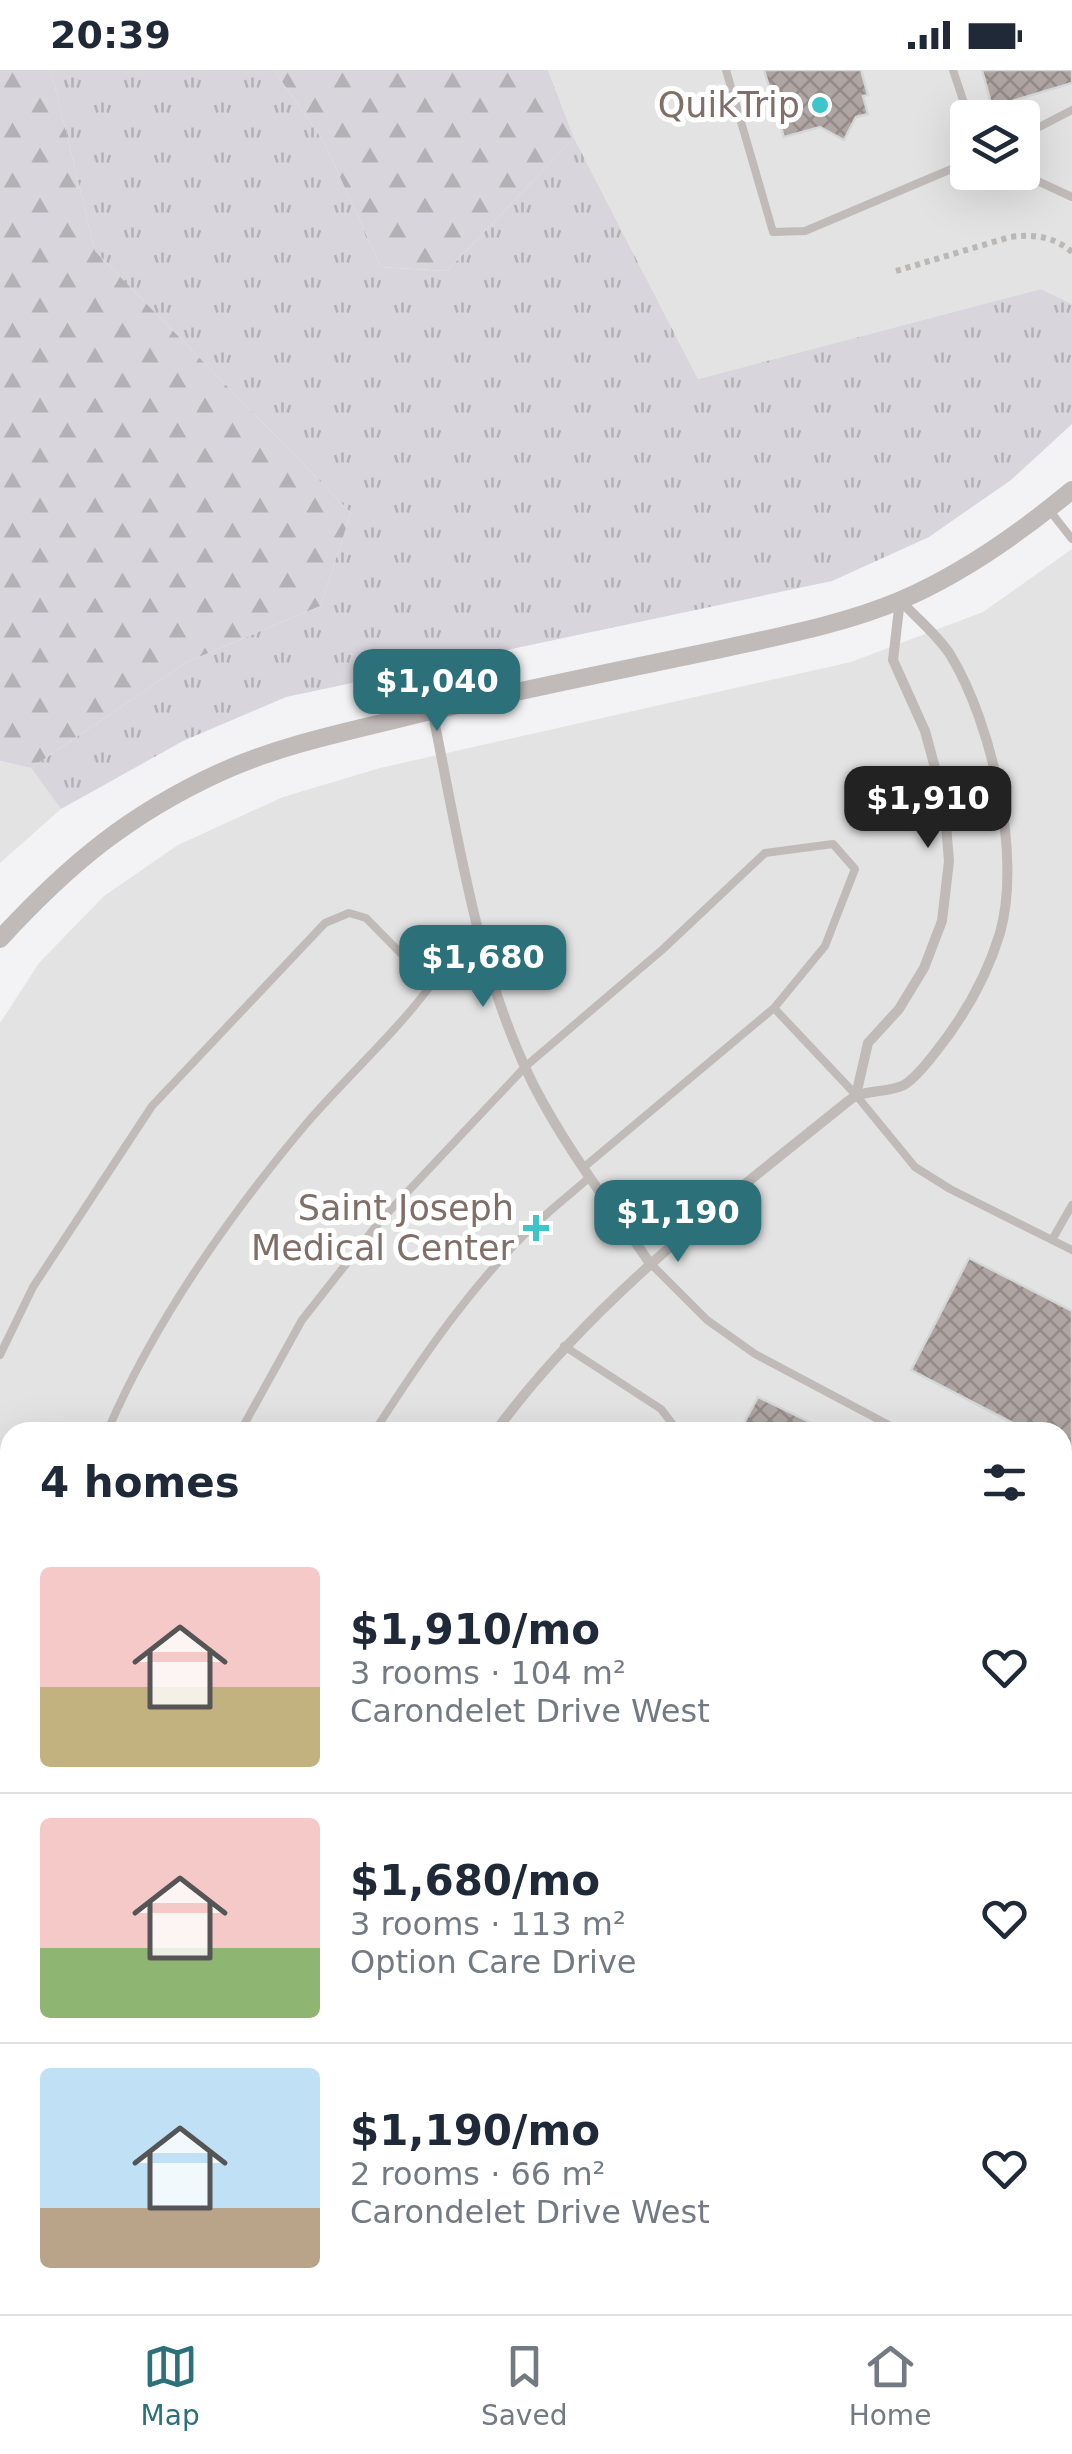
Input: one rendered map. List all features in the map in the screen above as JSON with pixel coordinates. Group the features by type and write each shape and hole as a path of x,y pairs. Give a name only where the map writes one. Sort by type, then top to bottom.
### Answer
{"street":[{"path":"0,939 53,882 112,833 224,771 302,742 432,710 763,640 900,600 965,567 1021,532 1072,490"},
{"path":"856,1094 868,1043 898,1009 924,968 942,921 948,861 944,801 925,731 893,660 900,600"},
{"path":"504,1422 564,1346 650,1262 856,1094 904,1084 934,1054 974,997 1000,933 1008,879 1000,792 982,724 950,654 900,600"},
{"path":"432,710 466,876 495,987 526,1066 586,1173 650,1262"}],"lane":[{"path":"726,70 773,232 805,231 950,170"},
{"path":"954,70 963,100"},
{"path":"1040,127 1072,110"},
{"path":"1040,182 1072,197"},
{"path":"1049,509 1072,540"},
{"path":"246,1422 302,1320 380,1221 526,1066 662,950 764,853 833,844 855,869 824,946 774,1008 586,1173 527,1232 478,1285 417,1365 380,1422"},
{"path":"0,1355 34,1287 152,1106 324,922 349,913 366,918 422,976 434,980 454,977 487,956"},
{"path":"112,1422 196,1267 307,1123 406,1019 434,980"},
{"path":"774,1008 856,1094 915,1167 950,1189 1072,1250"},
{"path":"1052,1240 1072,1205"},
{"path":"650,1262 707,1320 755,1354 883,1422"},
{"path":"564,1346 660,1408 671,1422"}],"path":[{"path":"896,271 1010,237 1029,235 1061,243 1072,252"}],"shaded area":[{"path":"548,70 1072,70 1072,304 1041,289 698,379 574,138"},
{"name":"Saint Joseph Medical Center","path":"1072,549 1072,1422 0,1422 0,1023 39,963 104,896 178,845 283,797 380,768 851,662 983,612"},
{"path":"0,761 31,768 61,809 0,863"}],"green space":[{"path":"0,70 51,70 95,251 351,513 320,606 187,662 31,768 0,761"},
{"path":"51,70 274,70 324,142 381,267 447,271 574,138 698,379 1041,289 1072,304 1072,424 1011,480 929,537 832,581 286,697 183,741 61,809 31,768 187,662 320,606 351,513 95,251"},
{"path":"274,70 548,70 574,138 447,271 381,267 324,142"}],"building":[{"name":"QuikTrip","path":"764,70 861,70 868,114 856,117 844,140 820,127 784,137"},
{"path":"982,70 1072,70 1072,83 1015,100 990,100"},
{"path":"969,1258 1072,1311 1072,1422 1011,1422 911,1370"},
{"path":"758,1397 809,1422 744,1422"}],"place":[{"name":"QuikTrip","path":"820,105"},
{"name":"Saint Joseph Medical Center","path":"536,1228"}]}
